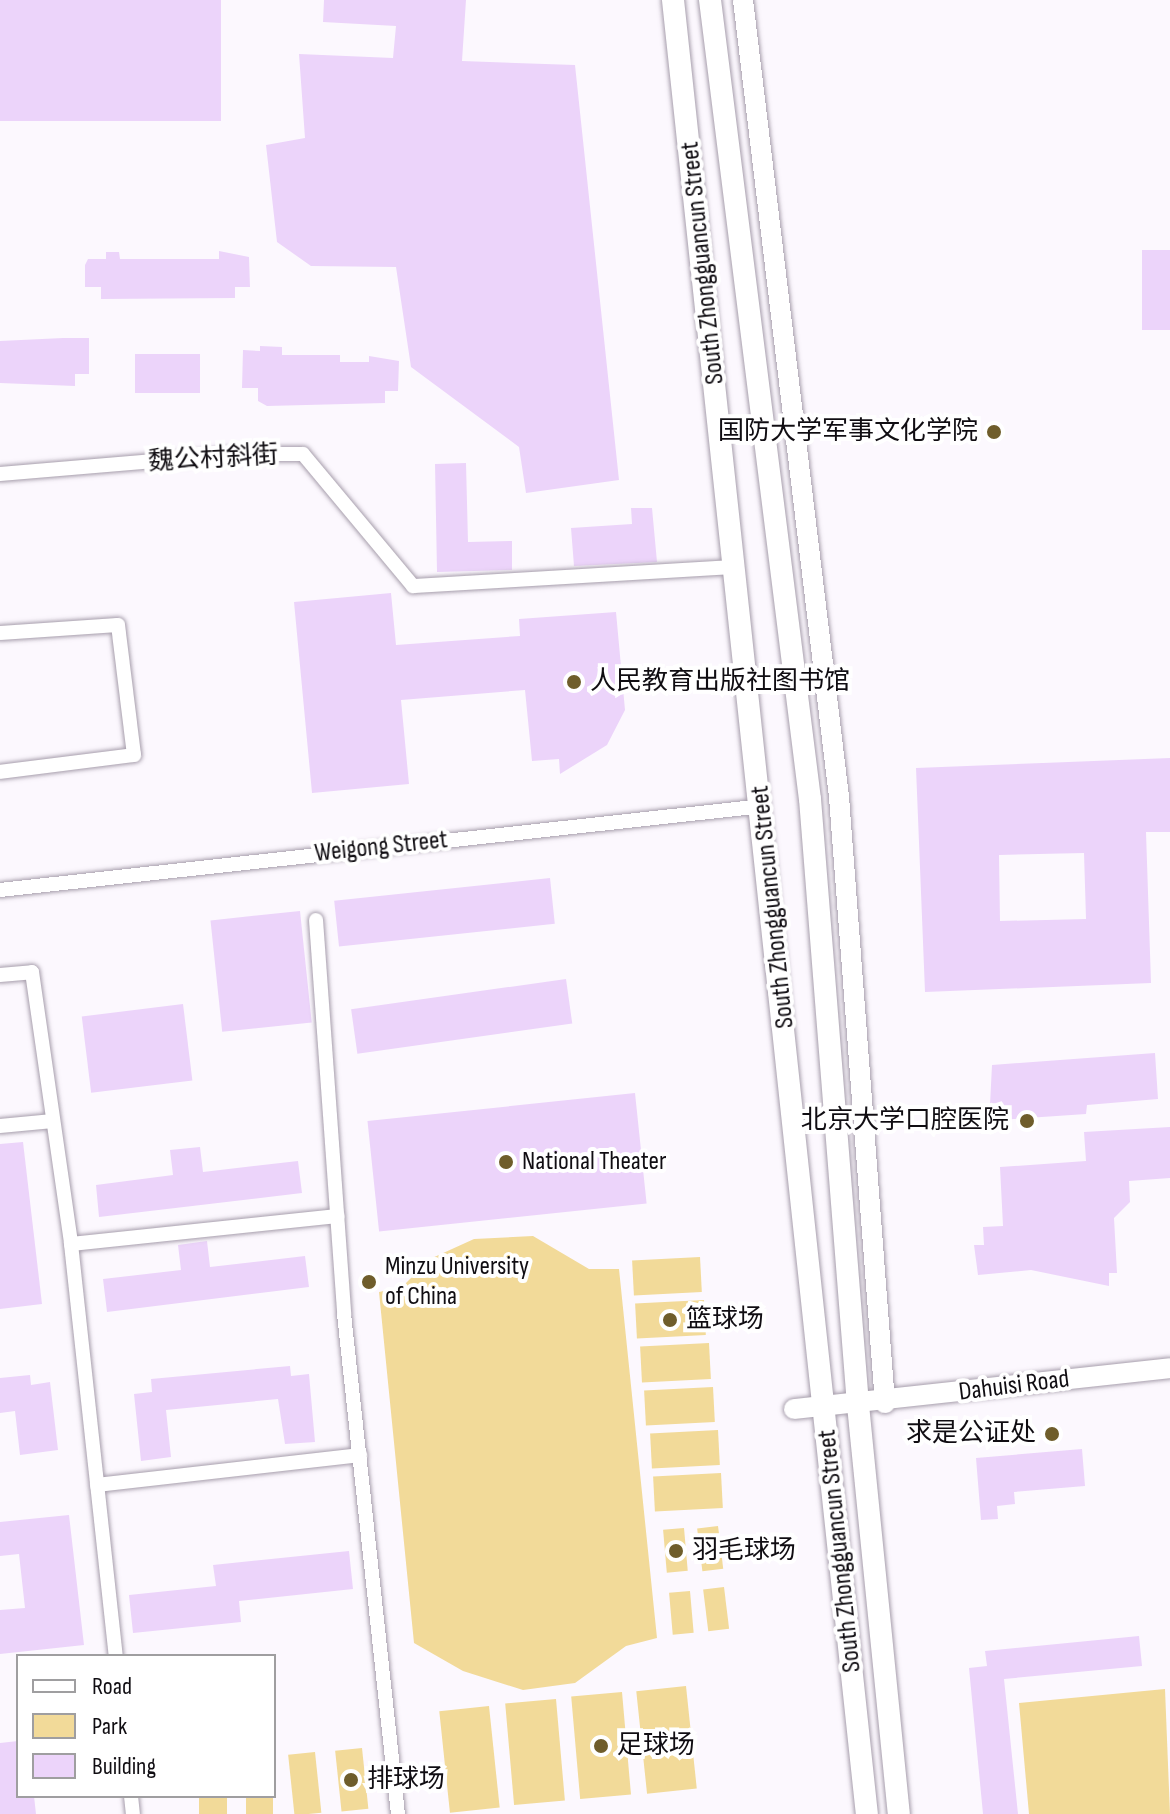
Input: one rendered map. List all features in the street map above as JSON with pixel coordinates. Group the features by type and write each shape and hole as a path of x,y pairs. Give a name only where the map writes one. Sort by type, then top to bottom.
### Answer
{"main road":[{"name":"South Zhongguancun Street","path":"673,0 763,806 867,1814"},
{"name":"South Zhongguancun Street","path":"710,0 810,799 858,1405 899,1814"}],"street":[{"path":"743,0 839,797 885,1403"},
{"name":"魏公村斜街","path":"0,474 237,454 303,454 413,586 734,567"},
{"path":"0,633 118,625 134,755 0,772"},
{"name":"Weigong Street","path":"0,890 763,806"},
{"path":"316,920 338,1216 398,1814"},
{"path":"0,975 32,972 71,1244 116,1654"},
{"path":"0,1126 53,1121"},
{"path":"71,1244 338,1216"},
{"name":"Dahuisi Road","path":"794,1409 885,1403 1170,1368"},
{"path":"97,1485 360,1455"}],"green space":[{"path":"533,1236 589,1269 619,1269 657,1638 626,1646 575,1683 523,1690 463,1671 414,1643 379,1292 402,1287 430,1259 474,1239"},
{"name":"篮球场","path":"700,1257 702,1292 634,1296 632,1261"},
{"name":"篮球场","path":"704,1300 706,1335 637,1339 635,1304"},
{"name":"篮球场","path":"709,1343 711,1379 642,1383 640,1347"},
{"name":"篮球场","path":"713,1387 715,1422 646,1426 644,1391"},
{"path":"718,1430 720,1465 652,1469 650,1434"},
{"path":"721,1473 723,1508 655,1512 653,1477"},
{"name":"羽毛球场","path":"718,1526 723,1569 702,1571 697,1529"},
{"name":"羽毛球场","path":"684,1528 688,1571 667,1573 663,1530"},
{"name":"羽毛球场","path":"724,1587 729,1629 708,1631 703,1590"},
{"name":"羽毛球场","path":"690,1591 694,1633 673,1635 669,1593"},
{"name":"足球场","path":"686,1686 697,1788 647,1794 636,1691"},
{"path":"1165,1689 1170,1814 1029,1814 1019,1703"},
{"name":"足球场","path":"622,1692 631,1795 580,1799 571,1696"},
{"name":"足球场","path":"556,1699 565,1801 514,1805 505,1703"},
{"path":"489,1706 500,1807 450,1813 439,1711"},
{"name":"排球场","path":"362,1748 368,1809 342,1811 335,1751"},
{"name":"排球场","path":"315,1752 321,1813 294,1814 288,1755"},
{"path":"199,1798 227,1798 227,1814 199,1814"},
{"path":"246,1798 273,1798 273,1814 246,1814"}],"building":[{"path":"0,0 221,0 221,121 0,121"},
{"path":"324,0 466,0 462,61 575,65 619,480 526,493 519,447 411,367 396,267 311,266 277,242 266,145 305,138 299,54 393,58 396,26 323,22"},
{"path":"1142,250 1170,250 1170,330 1142,330"},
{"path":"219,251 249,257 250,287 235,287 235,298 101,299 101,287 85,287 88,259 106,259 106,252 119,252 120,259 219,259"},
{"path":"89,338 89,374 75,374 75,386 0,383 0,341"},
{"path":"260,346 282,347 282,355 340,355 340,362 369,362 369,356 399,361 398,391 385,391 385,403 267,406 258,401 258,388 242,388 243,350 260,351"},
{"path":"135,354 200,354 200,393 135,393"},
{"path":"466,463 468,542 512,541 512,570 437,572 435,464"},
{"path":"631,508 652,508 657,562 574,566 571,528 632,524"},
{"path":"391,593 396,645 520,636 519,619 616,612 625,710 607,745 560,774 559,759 532,761 525,690 401,700 409,784 312,793 294,602"},
{"path":"1170,758 1170,832 1146,832 1151,983 925,992 916,768","holes":["1084,853 1086,919 1000,921 999,855"]},
{"path":"550,878 555,924 339,946 334,901"},
{"path":"300,911 312,1022 222,1032 210,920"},
{"path":"566,979 572,1024 357,1054 351,1009"},
{"path":"183,1004 192,1080 91,1093 82,1016"},
{"path":"1155,1053 1158,1099 1087,1105 1086,1114 998,1120 990,1105 992,1065"},
{"name":"National Theater","path":"635,1093 647,1203 379,1232 367,1121"},
{"path":"1170,1127 1170,1178 1129,1181 1130,1202 1114,1218 1117,1273 1109,1273 1109,1286 1031,1270 978,1275 974,1245 984,1245 983,1227 1003,1226 1000,1167 1086,1161 1084,1132"},
{"path":"23,1142 42,1304 0,1309 0,1144"},
{"path":"200,1147 203,1172 298,1161 302,1193 99,1217 96,1185 173,1175 170,1150"},
{"path":"207,1241 210,1267 305,1256 309,1287 107,1312 103,1279 181,1270 178,1245"},
{"path":"290,1366 291,1376 309,1374 315,1442 285,1444 278,1399 166,1410 171,1457 141,1461 134,1394 152,1392 151,1379"},
{"path":"30,1375 31,1385 50,1382 58,1450 20,1455 15,1411 0,1413 0,1378"},
{"path":"1082,1449 1085,1486 1014,1492 1015,1504 997,1506 998,1519 981,1520 976,1458"},
{"path":"69,1515 84,1645 0,1654 0,1610 25,1608 19,1554 0,1556 0,1522"},
{"path":"349,1551 353,1589 239,1601 241,1622 133,1633 129,1595 216,1586 213,1565"},
{"path":"1139,1636 1142,1666 1004,1679 1018,1814 983,1814 969,1668 987,1666 985,1651"},
{"path":"16,1741 16,1798 34,1798 36,1814 0,1814 0,1743"}],"place":[{"name":"国防大学军事文化学院","path":"994,432"},
{"name":"人民教育出版社图书馆","path":"574,682"},
{"name":"北京大学口腔医院","path":"1027,1121"},
{"name":"National Theater","path":"506,1162"},
{"name":"Minzu University of China","path":"369,1282"},
{"name":"篮球场","path":"670,1320"},
{"name":"求是公证处","path":"1052,1434"},
{"name":"羽毛球场","path":"676,1551"},
{"name":"足球场","path":"601,1746"},
{"name":"排球场","path":"351,1780"}]}
